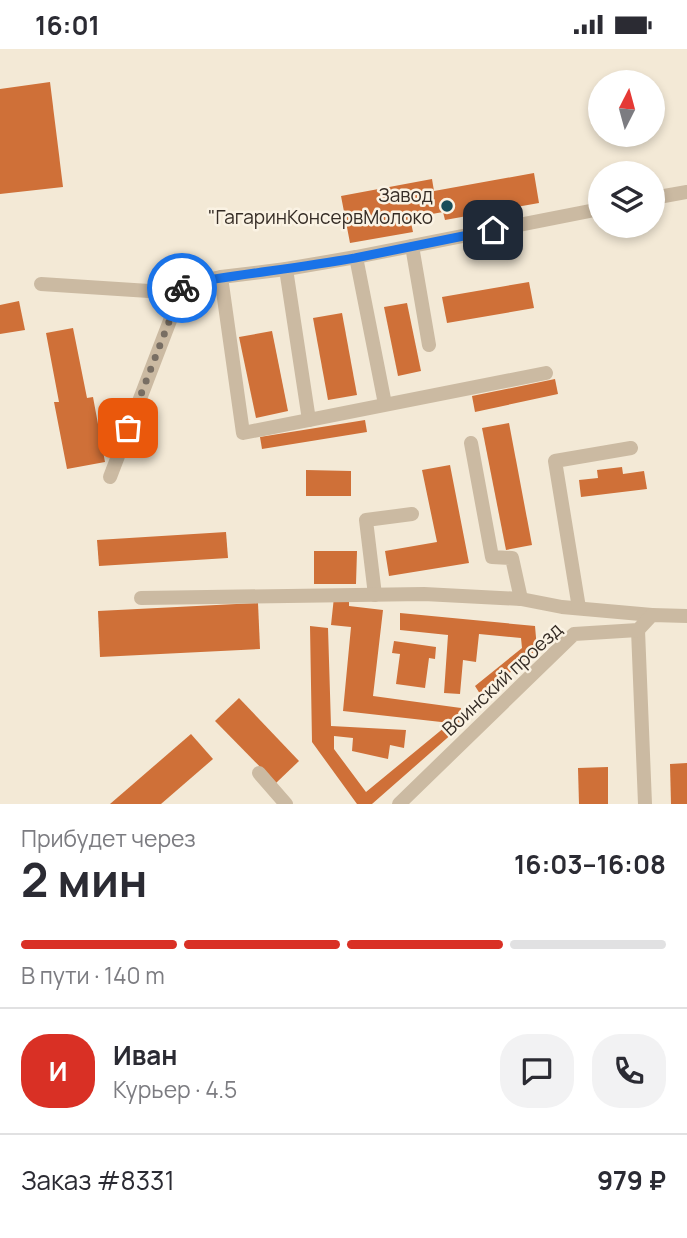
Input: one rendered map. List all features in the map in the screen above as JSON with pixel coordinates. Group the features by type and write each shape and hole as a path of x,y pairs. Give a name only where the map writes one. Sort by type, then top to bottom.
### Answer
{"street":[{"path":"665,196 687,192"},
{"path":"41,284 149,291 355,257 588,211"},
{"path":"412,246 429,345"},
{"path":"355,257 385,404"},
{"path":"286,269 309,420"},
{"path":"221,277 243,433 546,373"},
{"path":"110,477 184,284"},
{"path":"471,443 492,557 512,558 521,599"},
{"path":"579,608 555,461 631,448"},
{"path":"375,595 366,520 412,514"},
{"path":"141,598 424,594 521,599 579,608 687,616"},
{"path":"645,804 638,630 652,615"},
{"name":"Воинский проезд","path":"399,804 574,634 638,630"},
{"path":"259,773 286,804"}],"building":[{"path":"50,82 63,187 0,194 0,89"},
{"path":"534,173 539,203 445,220 443,212 410,218 413,232 350,243 341,196 432,179 434,191"},
{"path":"529,282 534,308 447,323 442,297"},
{"path":"19,301 25,330 0,334 0,305"},
{"path":"407,303 421,371 398,376 384,307"},
{"path":"342,313 357,395 328,400 313,318"},
{"path":"73,328 87,398 93,397 105,462 67,469 54,402 59,402 46,333"},
{"path":"272,331 288,411 256,418 239,337"},
{"path":"555,379 558,394 475,412 472,396"},
{"path":"365,420 367,432 262,449 260,437"},
{"path":"509,423 532,545 506,550 482,428"},
{"path":"450,465 469,563 389,576 385,551 437,542 422,470"},
{"path":"622,467 623,474 644,471 647,489 581,497 579,480 598,478 597,470"},
{"path":"306,470 351,471 351,496 306,496"},
{"path":"226,532 228,558 99,566 97,540"},
{"path":"314,551 357,551 356,584 314,584"},
{"path":"334,597 349,599 349,606 383,610 373,696 461,708 459,724 343,711 351,627 331,625"},
{"path":"258,603 260,649 100,657 98,611"},
{"path":"400,613 535,626 537,649 482,697 475,686 522,648 521,638 479,634 476,662 463,660 460,694 444,693 448,635 400,630"},
{"path":"310,626 328,628 331,726 406,730 404,748 390,745 388,759 352,751 353,738 334,736 334,749 366,792 445,727 454,732 372,804 357,804 312,742"},
{"path":"394,641 436,647 435,659 429,658 425,688 396,684 400,654 392,653"},
{"path":"239,698 299,761 276,783 215,721"},
{"path":"191,734 213,759 161,804 110,804"},
{"path":"687,763 687,804 671,804 670,764"},
{"path":"608,767 608,804 579,804 578,768"}],"way so far":[{"path":"128,428 182,288"}],"place":[{"name":"Завод \"ГагаринКонсервМолоко","path":"447,206"}],"route":[{"path":"182,288 184,284 221,277 286,269 493,230"}]}
